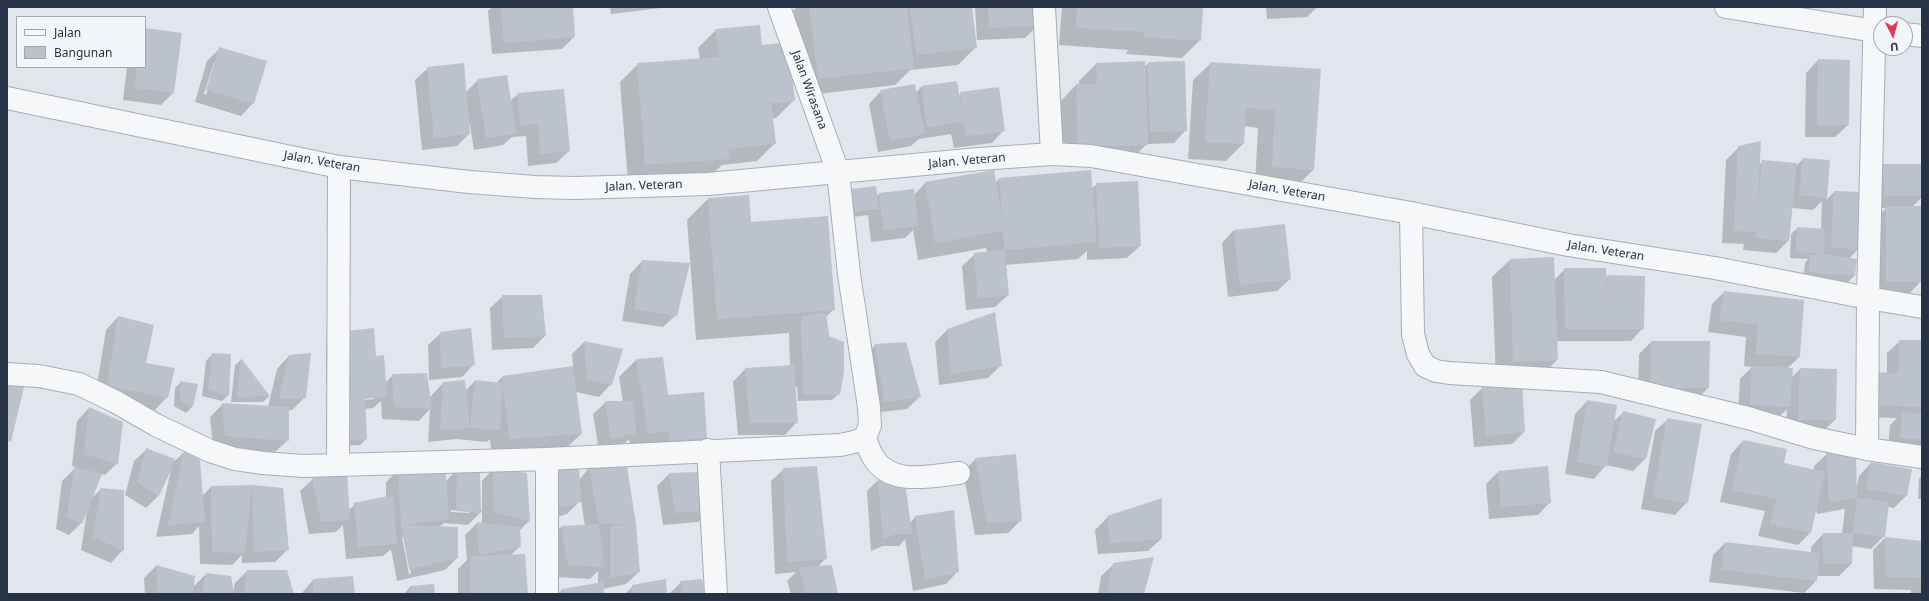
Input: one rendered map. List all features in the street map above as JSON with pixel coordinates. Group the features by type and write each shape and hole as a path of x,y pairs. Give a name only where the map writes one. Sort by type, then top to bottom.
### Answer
{"street":[{"name":"Jalan Wirasana","path":"779,7 838,172 849,274 869,407 870,426 865,438"},
{"path":"1044,7 1052,154"},
{"path":"1726,7 1873,31"},
{"path":"1867,450 1868,298 1877,56"},
{"name":"Jalan. Veteran","path":"7,98 339,167 470,182 576,188 708,184 979,159 1052,154 1091,156 1115,159 1200,176 1411,213 1568,245 1715,268 1922,307"},
{"path":"338,465 339,167"},
{"path":"1411,213 1413,334 1418,354 1425,366 1436,371 1601,382 1748,418 1814,438 1867,450 1922,457"},
{"path":"7,374 39,376 78,384 116,402 156,425 210,451 235,459 304,466 547,459 708,450 840,445 865,438 872,456 883,469 900,476 915,477 959,473"},
{"path":"708,450 716,594"},
{"path":"547,459 547,594"}],"building":[{"path":"501,7 573,7 575,37 504,43"},
{"path":"809,7 907,7 914,68 818,79"},
{"path":"910,7 972,7 977,48 916,55"},
{"path":"988,7 1038,7 1038,26 989,28"},
{"path":"1077,7 1203,7 1201,41 1143,37 1145,32 1076,28"},
{"path":"760,25 762,45 789,42 795,101 771,103 776,144 728,149 729,159 645,165 637,63 720,57 715,29"},
{"path":"146,28 182,33 174,93 135,88 137,68 146,68"},
{"path":"219,47 267,61 254,104 206,90"},
{"path":"1818,59 1850,60 1849,125 1817,125"},
{"path":"1145,61 1148,145 1078,147 1076,84 1097,84 1096,63"},
{"path":"1185,61 1187,131 1150,132 1148,62"},
{"path":"1210,62 1321,69 1314,170 1272,167 1275,110 1246,108 1244,144 1205,142"},
{"path":"464,63 470,134 434,138 427,67"},
{"path":"507,75 516,133 486,138 477,79"},
{"path":"957,81 962,113 960,92 999,87 1005,131 966,136 963,122 927,127 921,86"},
{"path":"915,84 925,134 890,141 880,90"},
{"path":"564,89 570,151 540,154 538,124 520,125 517,93"},
{"path":"1761,141 1757,219 1762,160 1797,163 1789,241 1755,238 1756,232 1734,231 1738,146"},
{"path":"1803,158 1830,160 1827,198 1799,195"},
{"path":"1883,164 1922,164 1922,196 1884,196"},
{"path":"994,170 1003,223 999,178 1091,170 1097,242 1005,250 1003,231 935,243 925,182"},
{"path":"1138,181 1141,246 1099,248 1096,183"},
{"path":"876,186 879,209 844,213 841,190"},
{"path":"914,189 918,226 883,230 879,193"},
{"path":"1834,191 1863,192 1860,249 1831,248"},
{"path":"749,195 751,222 828,216 835,310 717,319 708,198"},
{"path":"1886,206 1922,206 1922,282 1886,282"},
{"path":"1285,224 1291,279 1240,285 1234,230"},
{"path":"1797,227 1825,229 1824,254 1796,252"},
{"path":"1005,250 1009,295 978,298 974,253"},
{"path":"1824,254 1857,259 1855,276 1809,272 1810,255"},
{"path":"1554,257 1558,360 1513,362 1510,259"},
{"path":"642,260 690,263 677,316 634,309"},
{"path":"1564,268 1606,268 1606,313 1607,275 1645,276 1644,329 1565,329"},
{"path":"1724,291 1804,300 1800,357 1756,354 1758,325 1719,320"},
{"path":"502,295 542,295 546,336 504,338"},
{"path":"995,312 1002,366 951,374 947,329"},
{"path":"826,313 829,336 844,342 844,372 840,395 803,395 801,316"},
{"path":"118,316 154,325 146,363 175,368 168,398 107,385"},
{"path":"374,328 376,356 384,355 387,396 365,399 367,439 345,441 343,401 349,400 338,368 338,332"},
{"path":"471,328 475,365 441,368 440,332"},
{"path":"1899,340 1922,340 1922,407 1872,405 1873,372 1898,373"},
{"path":"584,341 623,349 612,385 587,380"},
{"path":"1651,341 1710,341 1709,388 1650,388"},
{"path":"906,342 921,397 884,402 875,344"},
{"path":"212,353 231,354 229,396 208,390"},
{"path":"311,353 306,398 279,399 289,355"},
{"path":"663,357 668,395 704,392 707,438 670,441 669,432 648,433 636,359"},
{"path":"241,358 270,396 237,397"},
{"path":"794,365 798,423 750,423 745,368"},
{"path":"573,366 582,434 509,439 502,376"},
{"path":"1752,366 1793,368 1790,407 1750,404"},
{"path":"1800,368 1837,369 1836,420 1798,420"},
{"path":"427,373 432,409 394,407 392,374"},
{"path":"465,380 470,428 440,430 443,382"},
{"path":"475,380 503,383 500,430 470,428"},
{"path":"7,381 25,383 11,442 7,441"},
{"path":"180,381 198,384 193,407 180,400"},
{"path":"1522,383 1525,432 1486,436 1482,386"},
{"path":"1587,400 1617,405 1607,467 1577,462"},
{"path":"605,401 633,401 636,433 611,439"},
{"path":"222,403 289,407 289,441 225,436"},
{"path":"89,407 123,422 118,464 84,454"},
{"path":"1623,411 1656,419 1646,459 1613,452"},
{"path":"1902,412 1922,414 1922,439 1900,438"},
{"path":"1667,418 1702,424 1688,503 1653,497"},
{"path":"1743,440 1787,449 1784,463 1825,472 1811,533 1770,524 1777,499 1732,490"},
{"path":"146,448 175,459 159,496 137,482"},
{"path":"184,451 200,460 205,522 168,525"},
{"path":"1856,451 1857,498 1829,502 1826,453"},
{"path":"625,454 636,524 640,572 610,578 610,526 631,524 599,524 589,466"},
{"path":"1016,454 1022,521 987,523 975,458"},
{"path":"445,462 449,519 401,525 398,469"},
{"path":"1871,462 1912,469 1907,496 1866,489"},
{"path":"817,466 827,559 787,562 783,468"},
{"path":"1548,466 1551,503 1501,507 1498,471"},
{"path":"74,467 102,474 82,524 67,517"},
{"path":"493,467 527,473 530,522 494,512"},
{"path":"579,467 581,502 556,509 556,468"},
{"path":"457,469 480,473 481,513 456,511"},
{"path":"698,472 711,510 675,513 669,473"},
{"path":"347,473 350,520 321,522 312,478"},
{"path":"878,478 905,482 912,534 896,534 883,539"},
{"path":"252,485 283,488 289,550 254,552"},
{"path":"252,485 245,553 212,552 211,486"},
{"path":"101,488 124,490 124,551 93,537"},
{"path":"393,495 397,544 358,547 354,503"},
{"path":"1162,498 1162,539 1110,543 1107,516"},
{"path":"1857,498 1889,502 1885,537 1853,533"},
{"path":"954,510 959,572 925,580 915,516"},
{"path":"477,522 520,527 521,547 479,555"},
{"path":"599,524 604,567 568,565 561,526"},
{"path":"401,525 458,527 458,558 409,569"},
{"path":"1823,533 1853,533 1852,564 1823,564"},
{"path":"1885,537 1922,541 1922,578 1886,577"},
{"path":"1725,542 1820,553 1817,581 1721,570"},
{"path":"525,554 528,594 470,594 470,556"},
{"path":"1154,557 1144,594 1110,594 1107,592 1113,563"},
{"path":"156,565 195,576 193,594 158,594"},
{"path":"832,565 838,594 806,594 799,567"},
{"path":"247,570 287,570 294,594 244,594"},
{"path":"206,573 231,576 234,594 202,594"},
{"path":"353,576 355,594 313,594 313,579"},
{"path":"666,579 667,594 633,594 632,585"},
{"path":"702,579 705,594 683,594 680,581"},
{"path":"603,582 604,594 563,594 562,589"},
{"path":"434,584 435,594 410,594 410,586"}]}
